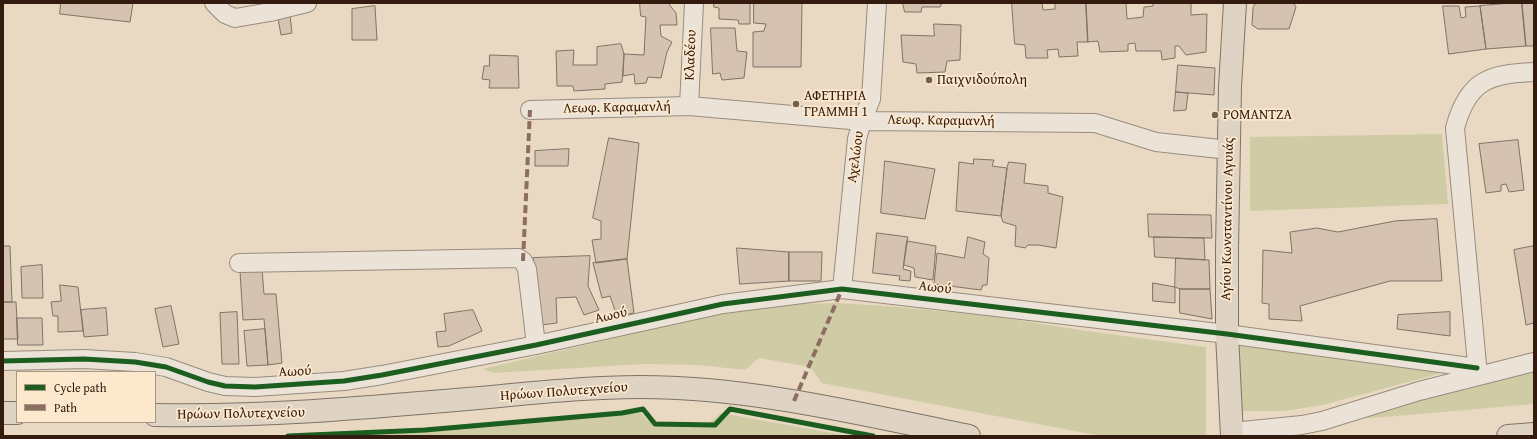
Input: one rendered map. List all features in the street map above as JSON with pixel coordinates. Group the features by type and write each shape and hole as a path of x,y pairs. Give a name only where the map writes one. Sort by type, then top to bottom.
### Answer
{"main road":[{"name":"Αγίου Κωνσταντίνου Αγυιάς","path":"1232,434 1227,334 1227,256 1231,53 1235,3"},
{"name":"Ηρώων Πολυτεχνείου","path":"156,415 205,416 328,411 578,390 621,387 664,387 794,401 969,436"},
{"path":"3,413 16,413"},
{"path":"1508,436 1534,434"}],"street":[{"path":"214,3 225,14 235,18 270,12 307,3"},
{"name":"Κλαδέου","path":"689,106 694,3"},
{"name":"Αχελώου","path":"842,289 857,139 862,121 871,99 877,3"},
{"path":"1478,371 1455,128 1465,102 1478,85 1500,75 1534,72"},
{"name":"Λεωφ. Καραμανλή","path":"530,110 689,106 862,121 1095,123 1156,142 1229,150"},
{"path":"239,264 518,258 523,261 527,269 536,345"},
{"name":"Αωού","path":"3,362 84,360 135,362 166,367 225,386 255,387 325,383 364,379 536,345 723,304 842,289 1227,334 1478,371"},
{"path":"1232,434 1322,421 1478,371 1534,362"}],"shaded area":[{"path":"1442,134 1448,204 1250,211 1250,137"},
{"path":"837,303 992,316 1087,331 1206,347 1206,435 1104,436 1080,432 822,383 810,367 759,358 745,370 698,365 644,364 494,373 483,369 712,315 791,304"},
{"path":"1233,341 1445,372 1323,405 1284,411 1235,411"},
{"path":"1534,369 1534,404 1373,418 1362,418 1358,414"},
{"path":"639,410 648,421 708,424 721,413 849,436 291,436 422,428 552,416"}],"building":[{"path":"61,3 133,3 130,22 60,14"},
{"path":"640,3 668,3 676,13 677,25 660,25 661,36 672,42 667,52 661,78 648,77 646,83 635,84 634,74 623,76 624,54 644,55 646,17 641,16"},
{"path":"714,3 750,3 750,24 739,24 738,20 719,19 719,8 714,7"},
{"path":"754,3 802,3 801,67 753,67 753,32 764,31 766,24 754,23"},
{"path":"903,3 942,3 940,7 922,7 921,12 905,12"},
{"path":"1012,3 1042,3 1043,10 1055,9 1055,3 1086,3 1088,42 1077,42 1078,56 1059,57 1058,49 1047,50 1048,58 1026,58 1025,45 1015,44"},
{"path":"1086,3 1126,3 1127,19 1143,17 1144,7 1153,6 1153,3 1191,3 1191,15 1207,14 1206,52 1186,55 1179,46 1175,46 1175,58 1162,60 1161,51 1136,51 1135,43 1128,44 1128,51 1100,52 1098,41 1088,42"},
{"path":"1256,3 1293,3 1296,7 1289,29 1258,29 1252,25 1253,8"},
{"path":"1522,3 1526,46 1486,49 1480,6"},
{"path":"1522,3 1534,3 1534,46 1526,46"},
{"path":"375,6 377,40 352,40 352,9"},
{"path":"1443,6 1459,6 1461,18 1466,17 1465,7 1480,6 1486,49 1449,54"},
{"path":"290,15 292,33 281,35 278,18"},
{"path":"934,24 961,25 960,60 947,61 945,72 917,73 916,64 903,62 901,35 934,36"},
{"path":"711,28 735,28 737,51 747,52 744,78 722,80 720,73 713,74"},
{"path":"621,44 624,54 622,82 605,84 605,89 574,91 573,86 557,86 556,51 574,50 573,65 597,65 597,47"},
{"path":"490,55 518,56 519,88 489,88 490,80 482,79 484,66 489,66"},
{"path":"1178,65 1215,68 1214,95 1176,92"},
{"path":"1176,92 1188,93 1186,110 1174,111"},
{"path":"609,138 639,143 627,259 596,263 592,240 601,239 601,221 593,218"},
{"path":"1518,140 1524,190 1509,192 1506,184 1501,185 1501,191 1486,193 1479,144"},
{"path":"569,149 568,166 535,166 535,151"},
{"path":"974,159 994,160 992,166 1007,168 1001,216 956,211 959,162 973,164"},
{"path":"885,161 935,169 925,219 881,213"},
{"path":"1009,162 1026,164 1024,183 1048,186 1048,193 1063,197 1056,248 1038,245 1028,245 1025,248 1015,246 1016,226 1003,222 1001,216"},
{"path":"1148,214 1211,215 1212,238 1149,237"},
{"path":"1437,219 1442,281 1390,281 1300,306 1302,321 1269,319 1269,304 1262,303 1263,250 1292,253 1290,232 1317,228 1338,232 1395,221"},
{"path":"877,233 908,237 903,269 911,271 910,281 899,280 900,276 873,273"},
{"path":"968,237 985,242 983,254 989,258 987,285 983,285 981,290 934,284 937,253 964,258"},
{"path":"1154,237 1204,238 1205,260 1155,257"},
{"path":"907,241 936,246 933,280 915,277 914,268 904,265"},
{"path":"3,246 10,246 12,302 3,302"},
{"path":"1534,246 1534,323 1526,325 1514,250"},
{"path":"737,248 789,252 789,281 740,284"},
{"path":"789,252 822,252 821,281 789,281"},
{"path":"590,256 588,286 599,310 584,315 576,297 556,298 557,323 541,325 533,258"},
{"path":"1176,258 1209,260 1210,289 1180,289 1175,287"},
{"path":"627,259 634,313 617,316 610,296 602,298 593,263"},
{"path":"42,265 43,298 22,298 21,267"},
{"path":"262,269 264,294 276,294 282,363 268,365 264,319 243,320 240,271"},
{"path":"1153,283 1175,287 1175,303 1153,301"},
{"path":"60,285 78,287 83,331 58,332 58,316 53,316 51,302 61,301"},
{"path":"1180,289 1210,289 1212,319 1180,313"},
{"path":"3,302 16,302 18,339 3,339"},
{"path":"171,306 179,344 163,347 155,309"},
{"path":"106,308 108,335 84,337 81,310"},
{"path":"473,310 482,331 449,346 438,347 436,332 446,331 444,314"},
{"path":"237,312 239,364 222,364 220,313"},
{"path":"1450,312 1450,336 1397,329 1398,315"},
{"path":"17,318 42,318 43,345 18,345"},
{"path":"265,329 268,365 247,366 244,331"}],"marked path":[{"path":"523,261 530,110"},
{"path":"794,401 842,289"}],"cycle path":[{"path":"3,361 84,359 135,362 166,367 208,382 225,386 255,387 344,381 536,345 723,304 842,289 1227,334 1477,368"},
{"path":"288,436 425,430 622,413 643,409 655,424 715,425 730,409 873,436"}],"place":[{"name":"Παιχνιδούπολη","path":"929,80"},
{"name":"ΑΦΕΤΗΡΙΑ ΓΡΑΜΜΗ 1","path":"796,104"},
{"name":"ΡΟΜΑΝΤΖΑ","path":"1215,115"}]}
